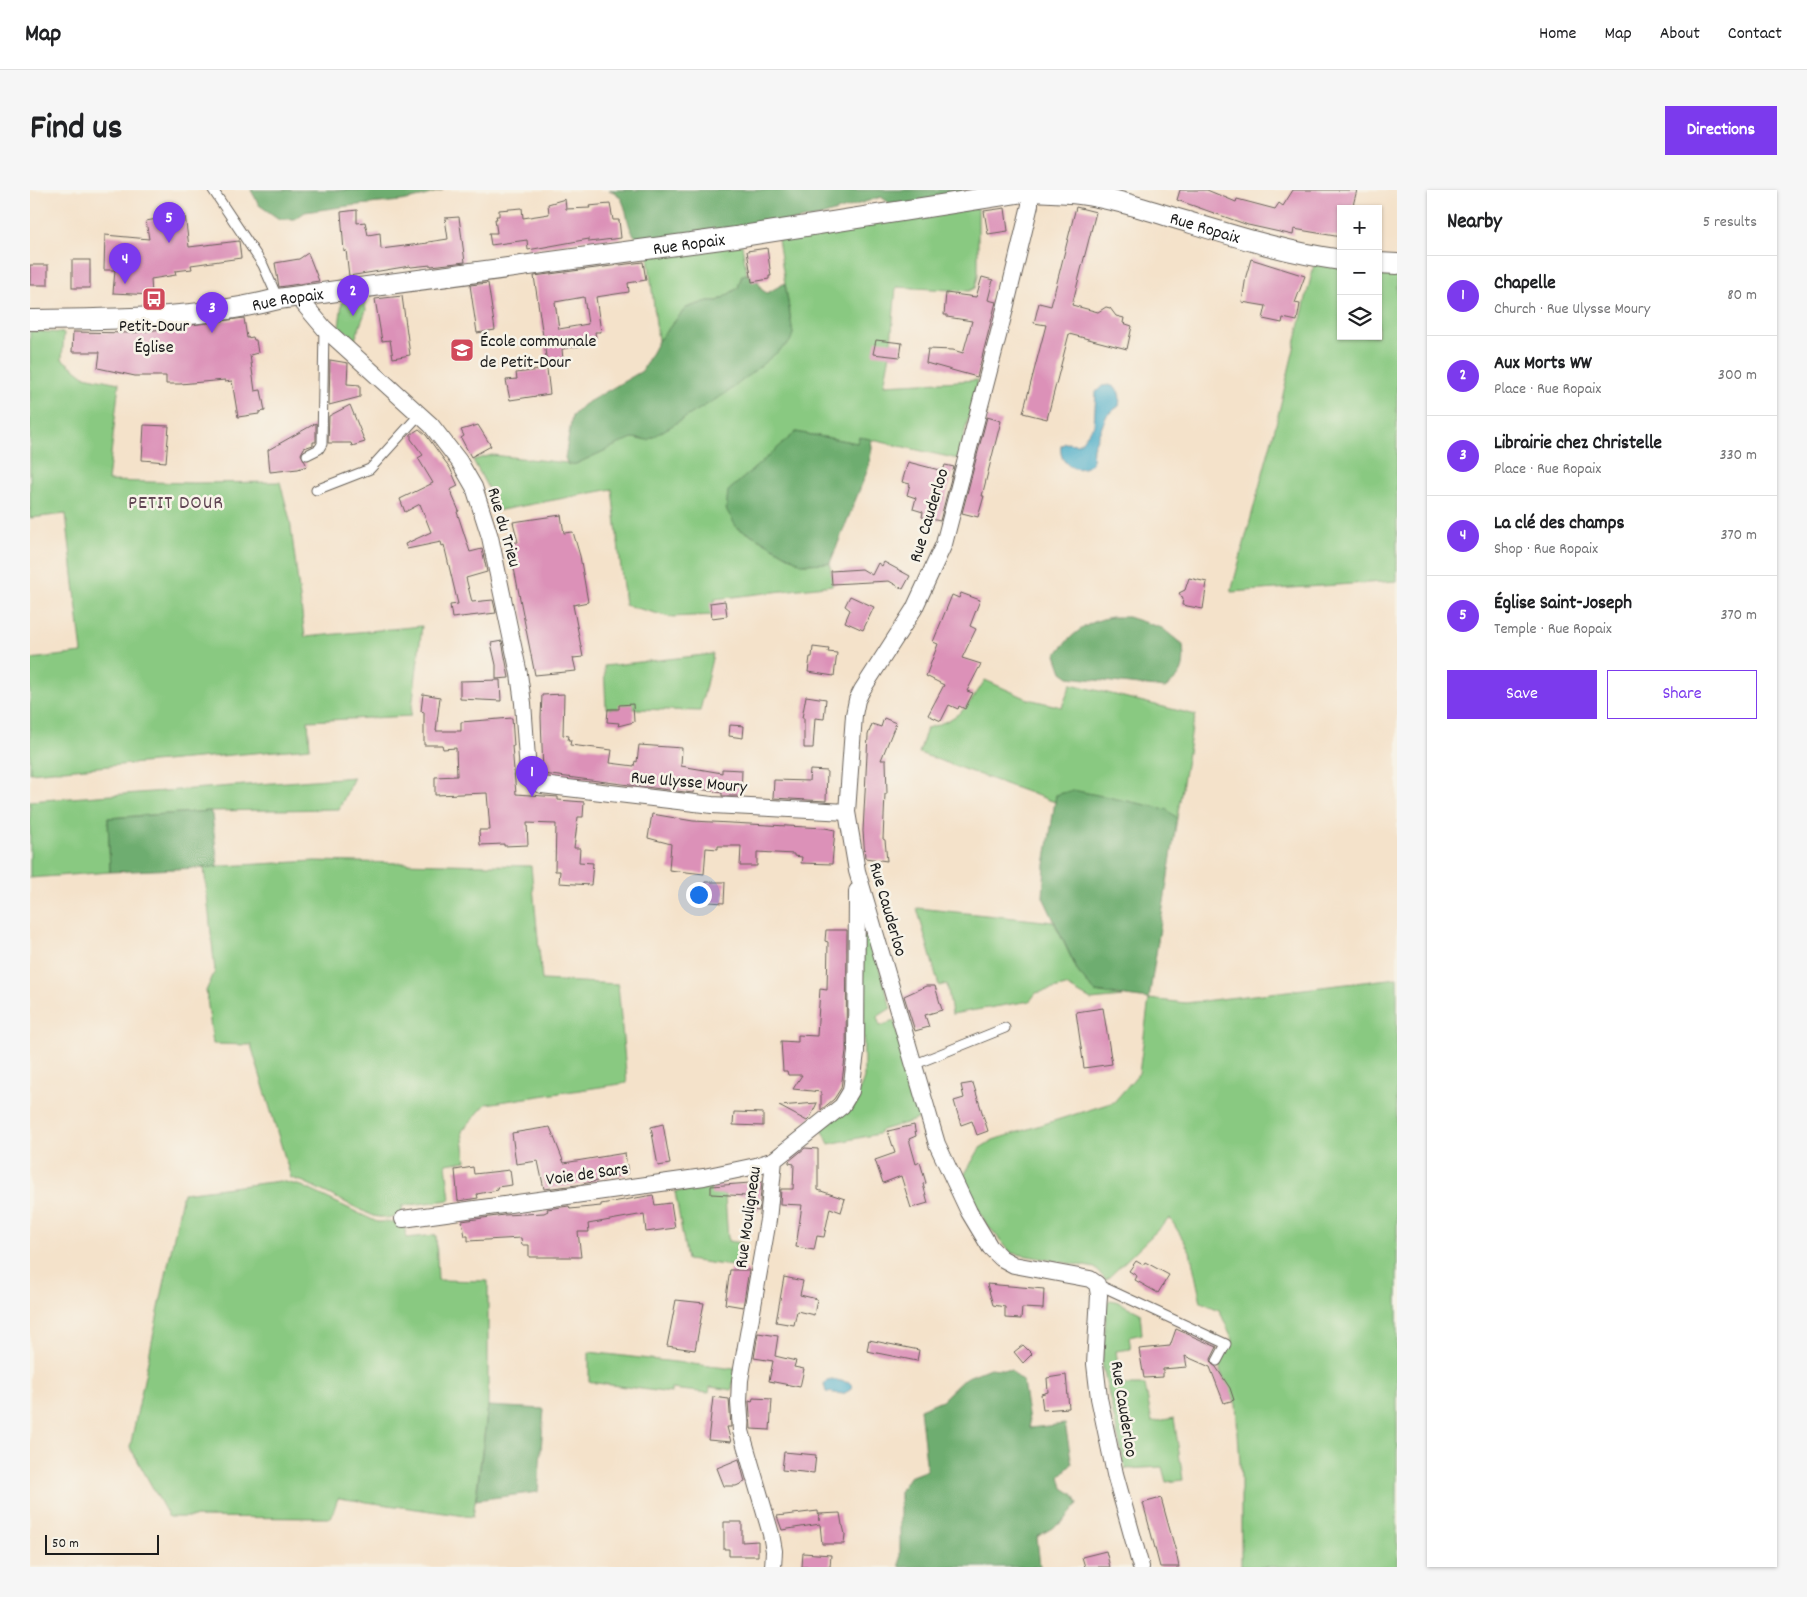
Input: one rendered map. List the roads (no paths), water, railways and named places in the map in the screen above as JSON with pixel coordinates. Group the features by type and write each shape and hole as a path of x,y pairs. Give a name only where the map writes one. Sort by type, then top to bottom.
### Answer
{"street":[{"name":"Rue Ropaix","path":"30,320 166,318 249,306 298,296 736,237 753,227 822,216 885,208 902,212 1038,191 1082,194 1119,201 1279,248 1337,259"},
{"name":"Rue Cauderloo","path":"1038,191 1030,204 1005,309 944,544 914,609 857,700 854,715 847,812 857,871 936,1144 969,1212 990,1247 1001,1258 1014,1265 1090,1279 1097,1284 1099,1295 1095,1364 1099,1398 1115,1474 1141,1567"},
{"path":"1382,263 1397,264"},
{"name":"Rue du Trieu","path":"298,296 324,328 431,425 459,461 474,487 487,525 522,691 530,777"},
{"name":"Rue Ulysse Moury","path":"530,777 536,784 542,785 712,805 847,812"},
{"name":"Rue Mouligneau","path":"773,1567 774,1551 771,1534 743,1440 739,1402 740,1380 768,1220 774,1160 842,1106 851,1091 856,1052 857,871"},
{"name":"Voie de Sars","path":"403,1219 704,1177 756,1166 774,1160"}],"lane":[{"path":"213,190 263,266 278,299"},
{"path":"307,456 320,449 322,444 324,328"},
{"path":"316,490 370,469 420,414"},
{"path":"913,1065 1005,1028"},
{"path":"1097,1284 1226,1344 1217,1361"}],"water":[{"path":"1109,385 1118,390 1119,406 1107,415 1093,448 1092,463 1087,467 1081,468 1070,466 1063,458 1061,446 1065,443 1077,444 1081,442 1094,425 1096,392 1102,386"},
{"path":"832,1379 850,1383 852,1386 850,1390 843,1394 826,1392 824,1384 827,1380"}],"place":[{"name":"Église Saint-Joseph","path":"169,243"},
{"name":"La clé des champs","path":"125,284"},
{"name":"Petit-Dour Église","path":"154,299"},
{"name":"Aux Morts WW","path":"353,316"},
{"name":"Librairie chez Christelle","path":"212,333"},
{"name":"École communale de Petit-Dour","path":"462,350"},
{"name":"Chapelle","path":"532,797"}],"district":[{"name":"PETIT DOUR","path":"176,501"}]}
